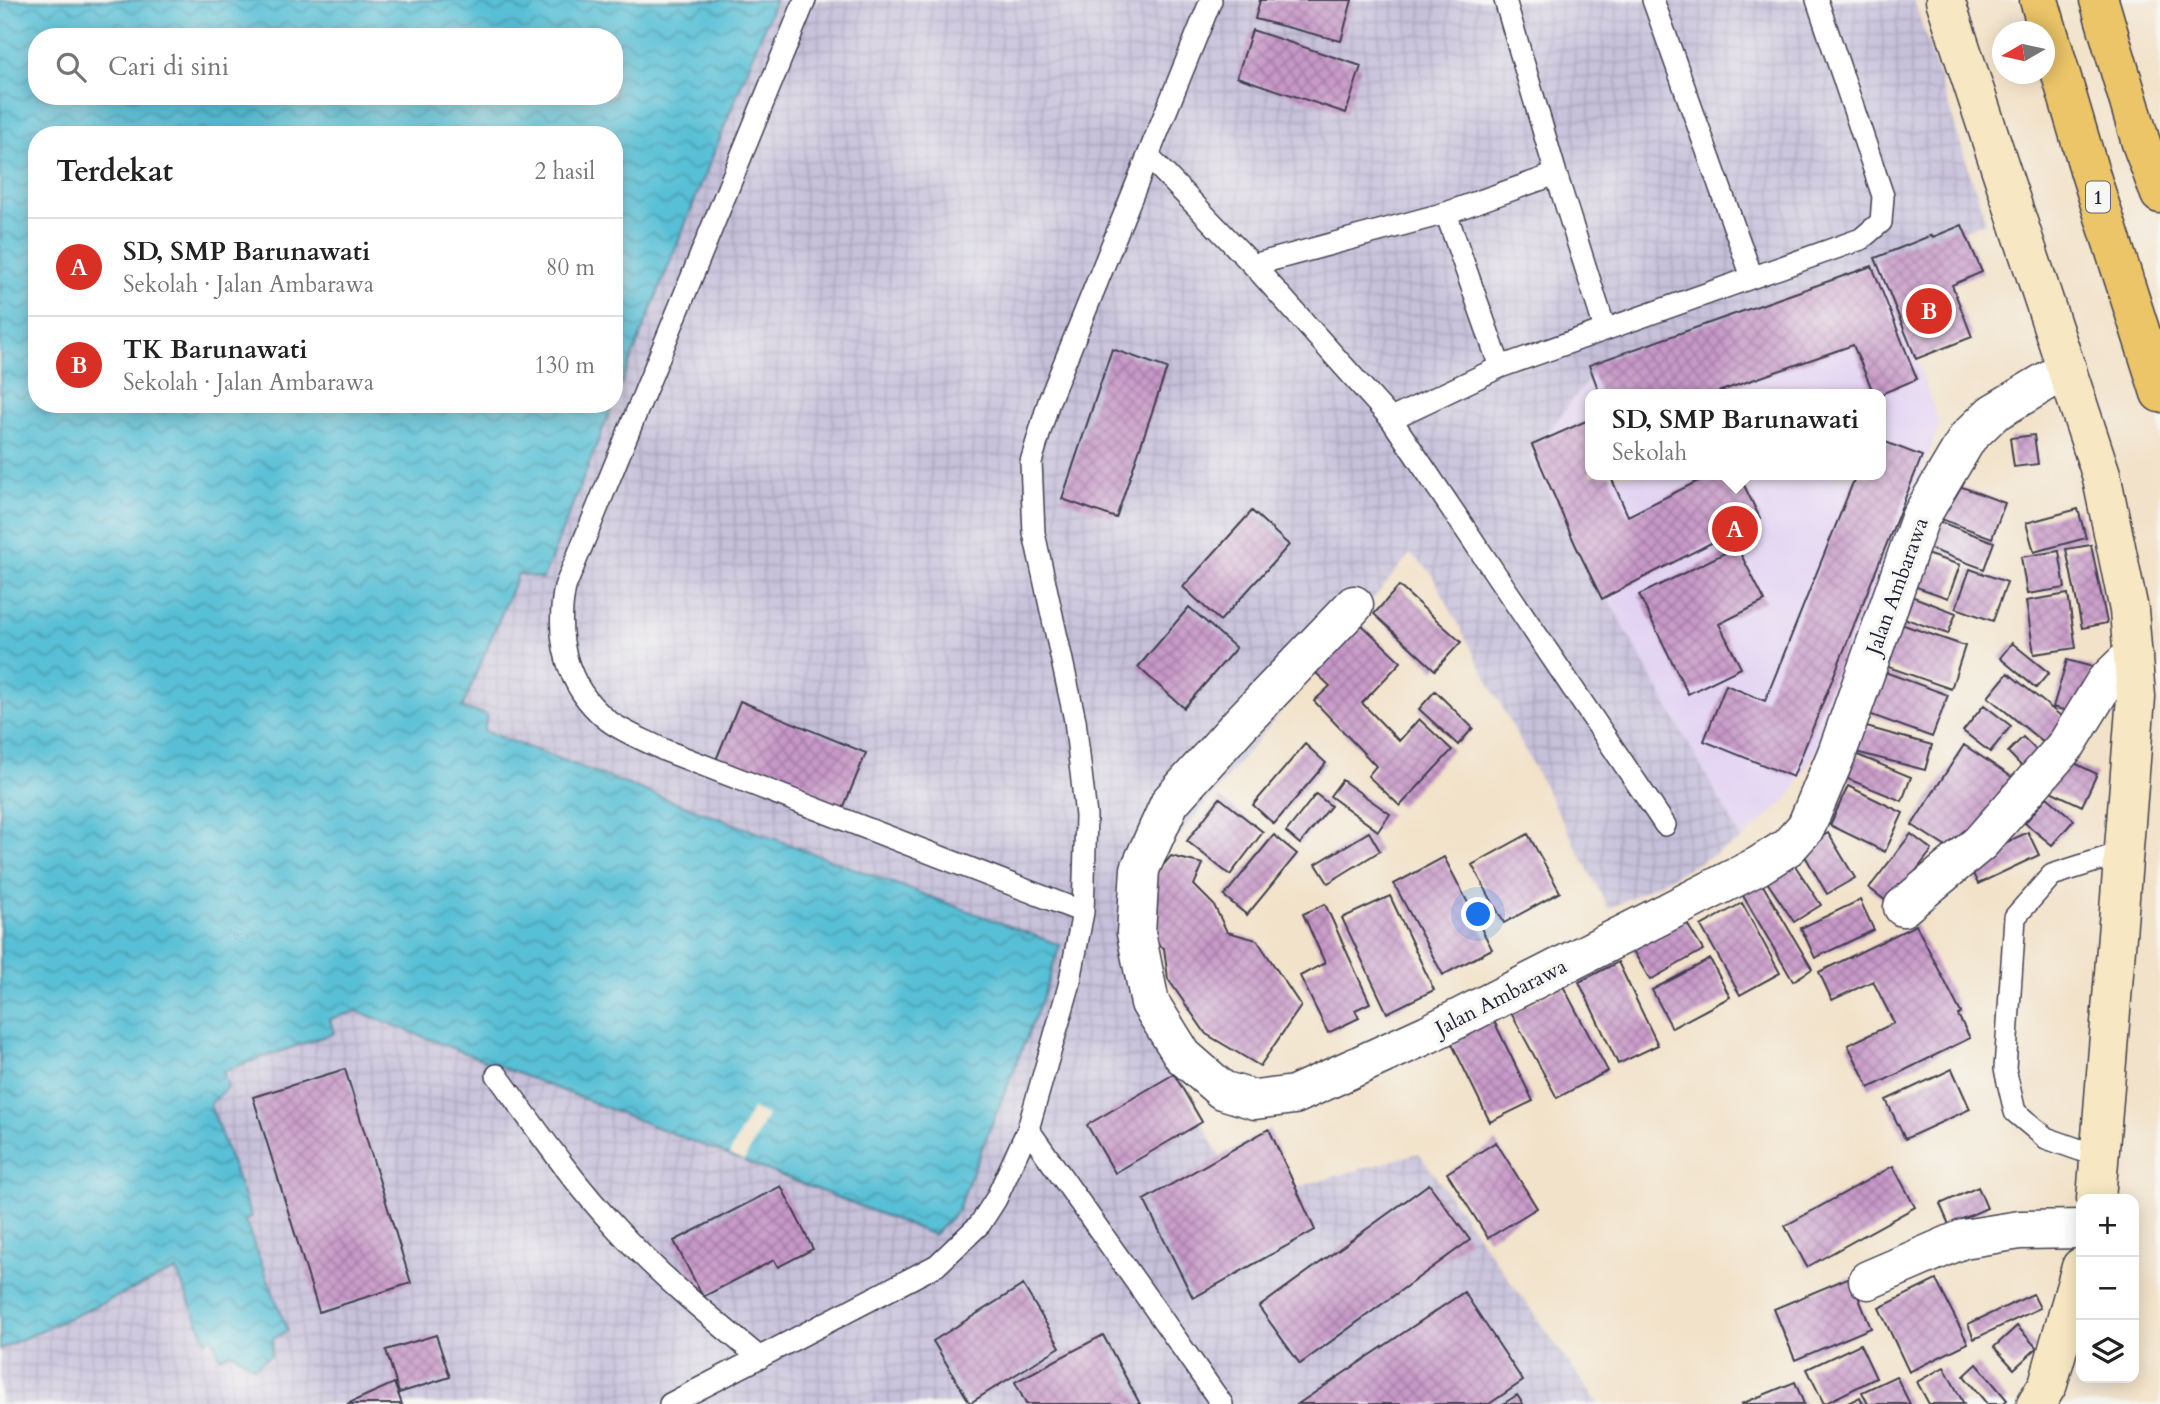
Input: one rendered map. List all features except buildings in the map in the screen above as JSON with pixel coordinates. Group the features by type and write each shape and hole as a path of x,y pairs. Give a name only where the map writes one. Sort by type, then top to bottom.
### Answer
{"highway":[{"name":"1","path":"2039,0 2160,393"},
{"path":"2099,0 2141,143 2160,194"}],"street":[{"path":"1945,0 2101,474 2129,610 2136,697 2097,1194"},
{"name":"Jalan Ambarawa","path":"1353,605 1170,802 1140,869 1136,933 1150,1003 1183,1056 1222,1090 1255,1100 1294,1095 1415,1040 1758,866 1788,847 1806,827 1837,753 1920,518 1968,437 1993,413 2067,369"},
{"path":"1903,907 1953,867 1989,832 2067,744 2105,682 2133,654"},
{"path":"1868,1280 1963,1239 2020,1230 2076,1228"},
{"path":"2036,1404 2048,1384 2076,1285"}],"lane":[{"path":"805,0 565,587 561,611 563,645 583,697 608,721 664,750 1083,912"},
{"path":"670,1404 937,1265 980,1224 996,1199 1028,1129 1069,986 1083,912 1086,816 1075,720 1034,533 1031,462 1049,401 1211,0"},
{"path":"1505,0 1605,329"},
{"path":"1653,0 1752,277"},
{"path":"1391,419 1500,367 1861,239 1881,222 1883,196 1816,0"},
{"path":"1148,156 1253,265 1391,419 1665,825"},
{"path":"1253,265 1446,214 1556,174"},
{"path":"1446,214 1500,367"},
{"path":"2101,1157 2046,1138 2015,1112 2005,1069 2015,917 2052,875 2124,852"},
{"path":"497,1076 568,1172 616,1228 680,1292 760,1358"},
{"path":"1028,1129 1222,1404"}],"shaded area":[{"path":"775,0 1914,0 1986,222 1597,369 1529,456 1742,840 1609,909 1430,571 1410,554 1139,885 1124,970 1243,1202 1419,1153 1598,1404 0,1404 0,1349 176,1270 205,1340 211,1336 231,1352 288,1331 245,1221 251,1216 210,1104 227,1087 223,1071 334,1033 330,1019 357,1011 934,1235 957,1211 1044,994 1060,945 484,730 486,715 461,708 518,574 544,579 610,413 623,413 623,381"},
{"path":"1884,261 1939,425 1831,723 1790,796 1742,840 1529,456 1597,369"}],"water":[{"path":"0,0 775,0 623,380 623,126 28,126 28,413 609,413 543,579 518,574 462,708 487,715 484,731 1060,945 1044,994 957,1211 934,1235 357,1011 330,1019 334,1033 223,1071 228,1087 210,1104 251,1217 245,1221 288,1331 273,1338 271,1355 254,1367 232,1352 220,1357 212,1337 206,1341 176,1270 0,1349"}],"pier":[{"path":"752,1109 767,1115 744,1161 729,1155"}],"place":[{"name":"TK Barunawati","path":"1929,311"},
{"name":"SD, SMP Barunawati","path":"1735,529"}]}
